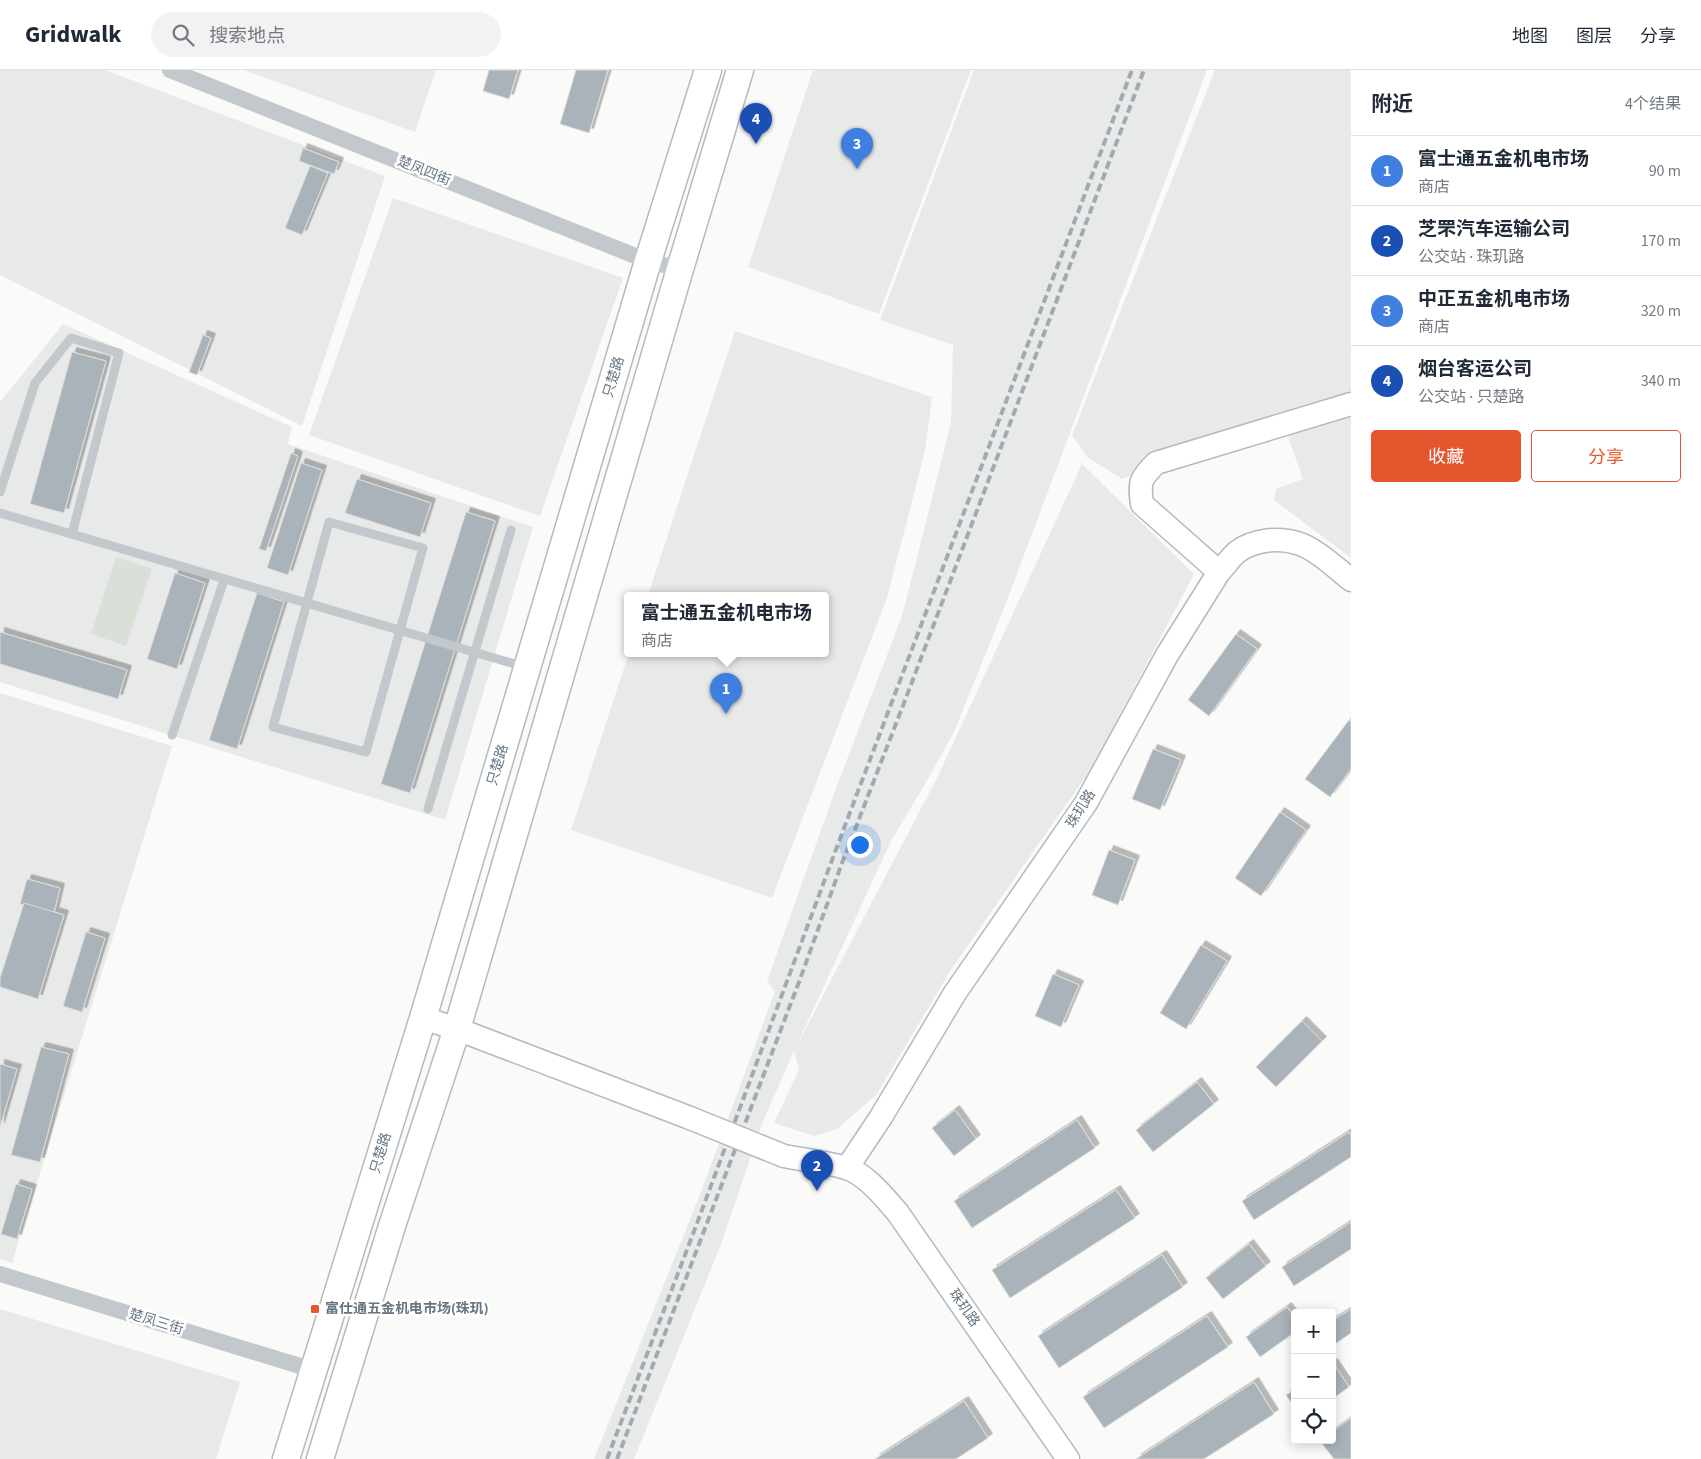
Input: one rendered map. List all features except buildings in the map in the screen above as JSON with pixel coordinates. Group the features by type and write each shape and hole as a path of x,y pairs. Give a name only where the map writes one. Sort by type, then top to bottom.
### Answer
{"main road":[{"name":"只楚路","path":"286,1459 312,1370 423,1018 648,261 708,70"},
{"path":"320,1459 392,1226 457,1029 740,70"}],"street":[{"name":"楚凤四街","path":"170,70 648,261 680,269"},
{"path":"1219,572 1142,504 1139,486 1145,474 1156,463 1351,404"},
{"name":"珠玑路","path":"847,1168 881,1117 955,993 1086,803 1167,655 1219,572 1238,552 1250,545 1266,540 1297,543 1313,551 1351,580"},
{"name":"珠玑路","path":"423,1018 457,1029 690,1118 784,1156 847,1168 881,1194 898,1213 1068,1459"},
{"name":"楚凤三街","path":"0,1274 312,1370"}],"lane":[{"path":"0,492 35,382 72,338 119,353 72,534"},
{"path":"0,513 528,668"},
{"path":"329,522 423,548 366,752 273,727 307,603 329,522"},
{"path":"428,809 510,530"},
{"path":"172,735 224,580"}],"shaded area":[{"path":"0,70 105,70 385,176 302,426 0,275"},
{"path":"244,70 436,70 415,132"},
{"path":"813,70 971,70 879,314 748,267"},
{"path":"974,70 1207,70 1004,608 954,732 891,841 795,1049 938,776 1082,464 1194,574 1091,769 952,968 876,1095 837,1129 814,1136 774,1123 799,1070 794,1051 763,1121 720,1247 634,1459 594,1459 701,1192 775,991 767,981 838,783 902,616 951,423 953,345 880,320"},
{"path":"1215,70 1351,70 1351,558 1274,500 1276,489 1303,479 1280,414 1122,479 1087,457 1072,435"},
{"path":"393,198 623,278 540,516 309,435"},
{"path":"63,324 292,427 288,444 533,527 445,820 0,682 0,402"},
{"path":"735,331 932,397 925,451 887,598 772,898 571,830 628,657 829,657 829,592 649,592"},
{"path":"116,557 152,569 126,646 91,634"},
{"path":"0,693 172,746 12,1263 0,1259"},
{"path":"0,1309 240,1382 216,1459 0,1459"}],"railway":[{"path":"607,1459 1132,70"},
{"path":"617,1459 1144,70"}],"place":[{"name":"烟台客运公司","path":"756,144"},
{"name":"中正五金机电市场","path":"857,169"},
{"name":"富士通五金机电市场","path":"726,714"},
{"name":"芝罘汽车运输公司","path":"817,1191"},
{"name":"富仕通五金机电市场(珠玑)","path":"315,1309"}]}
